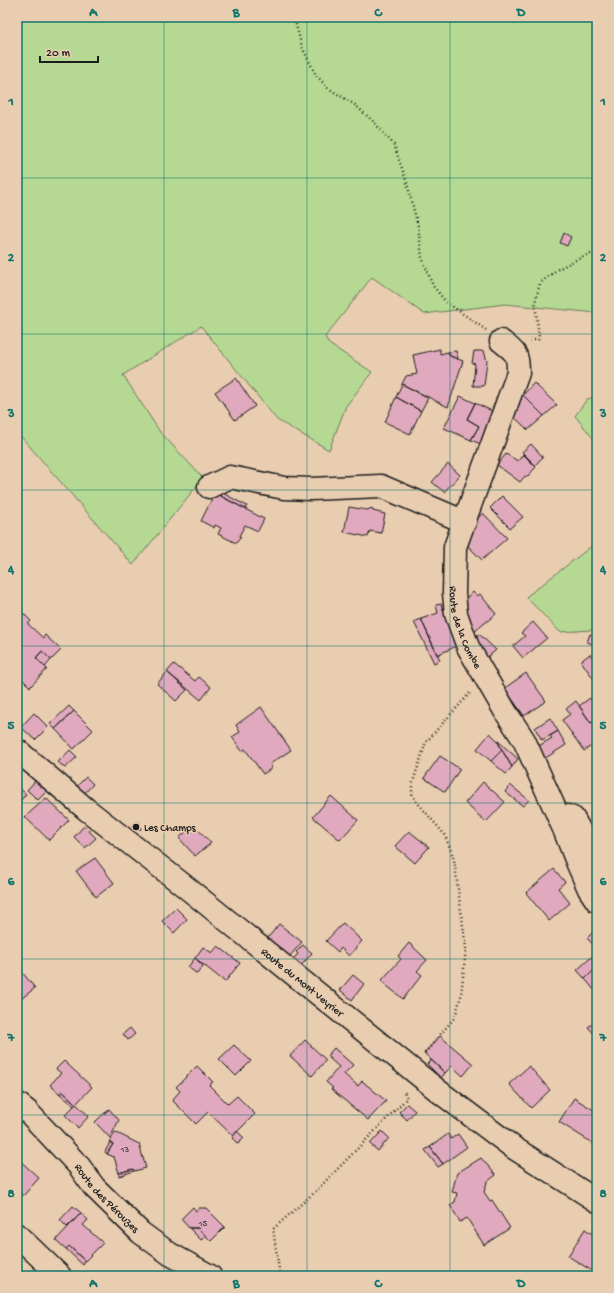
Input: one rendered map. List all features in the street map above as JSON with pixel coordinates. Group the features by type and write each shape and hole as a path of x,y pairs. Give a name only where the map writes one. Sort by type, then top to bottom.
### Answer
{"street":[{"name":"Route de la Combe","path":"501,341 516,353 518,373 456,547 454,593 456,614 468,647 505,711 524,740 544,781 589,889 597,901"},
{"path":"209,487 230,477 284,488 312,489 381,486 465,522"},
{"name":"Route du Mont Veyrier","path":"17,750 86,809 188,889 406,1065 514,1148 597,1201"},
{"path":"555,809 573,818 597,862"},
{"name":"Route des Pérouzes","path":"17,1103 27,1111 79,1166 94,1187 141,1233 170,1254 210,1276"},
{"path":"17,1234 60,1276"}],"path":[{"path":"292,17 296,25 302,47 316,75 328,88 355,105 374,122 394,145 407,183 418,226 422,257 433,286 446,302 501,341 515,334 526,339 538,340 539,337 535,303 540,283 558,269 584,256 597,252"},
{"path":"280,1276 273,1229 316,1191 407,1098 394,1071 406,1065 455,1016 461,996 466,948 454,859 444,835 412,794 412,785 426,742 471,692"}],"green space":[{"path":"17,17 597,17 597,313 505,304 424,314 372,277 325,337 329,344 372,372 346,406 329,450 277,420 201,326 123,375 160,432 203,478 133,565 17,432"},
{"path":"597,397 597,443 575,416 587,399"},
{"path":"597,542 597,632 592,630 560,632 526,597"}],"building":[{"path":"564,233 571,237 567,246 560,243"},
{"path":"440,349 440,354 448,352 450,356 463,361 448,407 402,384 406,376 417,374 413,355"},
{"path":"456,351 458,359 450,356 448,352"},
{"path":"474,351 484,351 487,361 484,386 473,386 475,364 472,363"},
{"path":"236,378 255,406 235,420 215,392"},
{"path":"534,383 557,405 544,416 523,395"},
{"path":"402,384 428,398 421,411 396,397"},
{"path":"523,395 544,416 528,430 508,411"},
{"path":"460,396 475,403 467,419 479,426 471,440 444,428"},
{"path":"396,397 421,411 410,434 385,422"},
{"path":"475,403 494,412 486,446 471,440 479,426 467,419"},
{"path":"531,444 543,457 535,465 522,452"},
{"path":"506,454 518,461 523,454 536,467 520,482 497,465"},
{"path":"448,464 460,475 444,492 432,482"},
{"path":"217,490 247,506 245,509 215,493"},
{"path":"215,493 264,519 258,531 245,525 239,536 241,537 236,543 218,534 221,528 215,525 214,528 201,521"},
{"path":"502,496 523,517 510,528 490,508"},
{"path":"349,507 367,510 372,508 373,511 385,514 381,533 370,531 368,537 344,532"},
{"path":"483,513 507,538 482,560 464,542 470,525"},
{"path":"473,592 477,596 480,594 496,614 475,631 459,610 461,602"},
{"path":"441,604 445,615 461,644 437,655 421,619 438,613 436,605"},
{"path":"23,613 31,621 28,624 43,638 45,635 61,650 51,660 42,651 36,658 47,669 30,687 17,674 17,636 21,632 17,628 17,619"},
{"path":"421,619 440,660 434,663 414,622"},
{"path":"533,622 547,638 523,658 513,646 525,636 521,633"},
{"path":"479,634 496,650 482,662 472,639"},
{"path":"590,634 597,636 596,645 587,642"},
{"path":"42,651 51,660 45,667 36,658"},
{"path":"590,654 595,662 597,661 597,684 581,661"},
{"path":"174,664 195,681 199,677 211,687 201,700 167,672"},
{"path":"167,672 187,690 176,701 157,684"},
{"path":"526,673 546,701 524,716 507,692 505,694 502,690"},
{"path":"507,692 524,716 521,718 505,694"},
{"path":"590,698 597,707 597,719 591,723 579,706"},
{"path":"576,701 591,723 597,719 597,742 584,751 562,720 570,714 566,709"},
{"path":"69,706 74,711 55,729 50,724"},
{"path":"261,707 291,750 270,764 272,768 263,774 245,749 242,751 232,737 240,732 236,725"},
{"path":"74,711 93,730 74,749 55,729"},
{"path":"34,713 48,727 35,740 21,727"},
{"path":"550,718 558,731 542,740 535,728"},
{"path":"558,731 566,745 544,759 537,747 552,738 550,736"},
{"path":"490,733 497,740 502,750 491,761 477,749"},
{"path":"497,740 518,759 512,767 502,750"},
{"path":"70,750 77,757 65,768 58,762"},
{"path":"502,750 512,767 506,774 491,761"},
{"path":"440,756 460,769 445,792 424,778"},
{"path":"86,777 93,784 84,794 76,787"},
{"path":"35,781 47,791 38,800 27,790"},
{"path":"483,782 505,802 486,822 465,803"},
{"path":"510,785 529,800 523,806 505,792"},
{"path":"17,786 26,794 17,805"},
{"path":"331,796 358,820 340,840 313,817"},
{"path":"46,798 69,820 49,840 25,817"},
{"name":"Les Champs","path":"139,822 141,829 134,831 132,825"},
{"path":"194,825 211,843 195,856 179,838"},
{"path":"84,826 96,838 85,848 74,837"},
{"path":"409,831 429,847 415,863 395,846"},
{"path":"95,858 114,883 96,897 76,871"},
{"path":"554,869 565,882 558,888 570,903 549,921 526,893"},
{"path":"176,908 187,919 174,933 162,921"},
{"path":"343,923 362,941 349,956 341,948 338,952 326,941"},
{"path":"279,924 302,942 289,957 267,939"},
{"path":"596,929 597,930 597,949 587,938"},
{"path":"409,943 427,960 417,971 422,975 403,999 381,981 401,959 398,956"},
{"path":"303,945 312,953 300,967 292,960 298,954 296,952"},
{"path":"218,946 240,963 225,982 195,958 203,947 212,953"},
{"path":"597,952 597,967 585,979 577,970"},
{"path":"195,958 203,966 197,974 188,967"},
{"path":"17,966 35,988 17,1002"},
{"path":"597,967 597,991 596,992 585,979"},
{"path":"353,975 364,984 352,1000 340,990"},
{"path":"597,1021 597,1037 588,1027"},
{"path":"130,1028 135,1034 128,1040 123,1034"},
{"path":"440,1036 473,1064 463,1076 452,1066 445,1073 424,1053"},
{"path":"305,1040 326,1060 312,1076 290,1056"},
{"path":"234,1045 251,1061 236,1076 219,1059"},
{"path":"334,1048 353,1065 344,1074 358,1086 362,1081 386,1101 368,1120 331,1089 333,1088 326,1082 339,1067 327,1056"},
{"path":"431,1060 445,1073 441,1078 427,1064"},
{"path":"64,1061 92,1087 76,1104 62,1091 60,1094 50,1085 61,1073 56,1069"},
{"path":"197,1066 213,1082 209,1085 228,1104 237,1096 255,1114 233,1136 208,1112 196,1124 172,1100 180,1091 176,1087"},
{"path":"529,1066 550,1090 531,1108 509,1084"},
{"path":"62,1091 76,1104 74,1106 60,1094"},
{"path":"574,1098 597,1112 597,1146 559,1122"},
{"path":"76,1104 89,1116 78,1128 65,1115"},
{"path":"407,1104 415,1111 407,1120 399,1112"},
{"path":"109,1109 119,1120 110,1138 95,1122"},
{"path":"237,1131 244,1138 238,1144 232,1138"},
{"path":"382,1131 389,1138 378,1151 370,1144"},
{"path":"115,1132 139,1144 146,1168 134,1171 133,1169 119,1173 114,1157 107,1154 113,1144 110,1142"},
{"path":"448,1134 451,1139 458,1134 467,1147 443,1164 430,1147"},
{"path":"110,1142 113,1144 107,1154 105,1152"},
{"path":"430,1147 443,1164 438,1167 425,1150"},
{"path":"17,1158 39,1178 23,1196 17,1190"},
{"path":"481,1158 496,1175 487,1182 484,1192 490,1201 492,1200 510,1228 484,1245 467,1218 460,1222 450,1205 455,1202 457,1193 452,1192 457,1173"},
{"path":"133,1169 134,1171 119,1176 119,1173"},
{"path":"73,1206 81,1213 67,1227 60,1220"},
{"path":"193,1207 196,1211 199,1208 206,1208 225,1227 211,1241 198,1228 189,1228 181,1219"},
{"path":"81,1213 88,1220 83,1225 103,1243 85,1261 69,1246 66,1249 56,1240"},
{"path":"189,1228 198,1228 206,1236 201,1240"},
{"path":"585,1229 597,1237 597,1274 568,1256"},
{"path":"69,1246 85,1261 83,1265 66,1249"}],"place":[{"name":"Les Champs","path":"136,827"}]}
